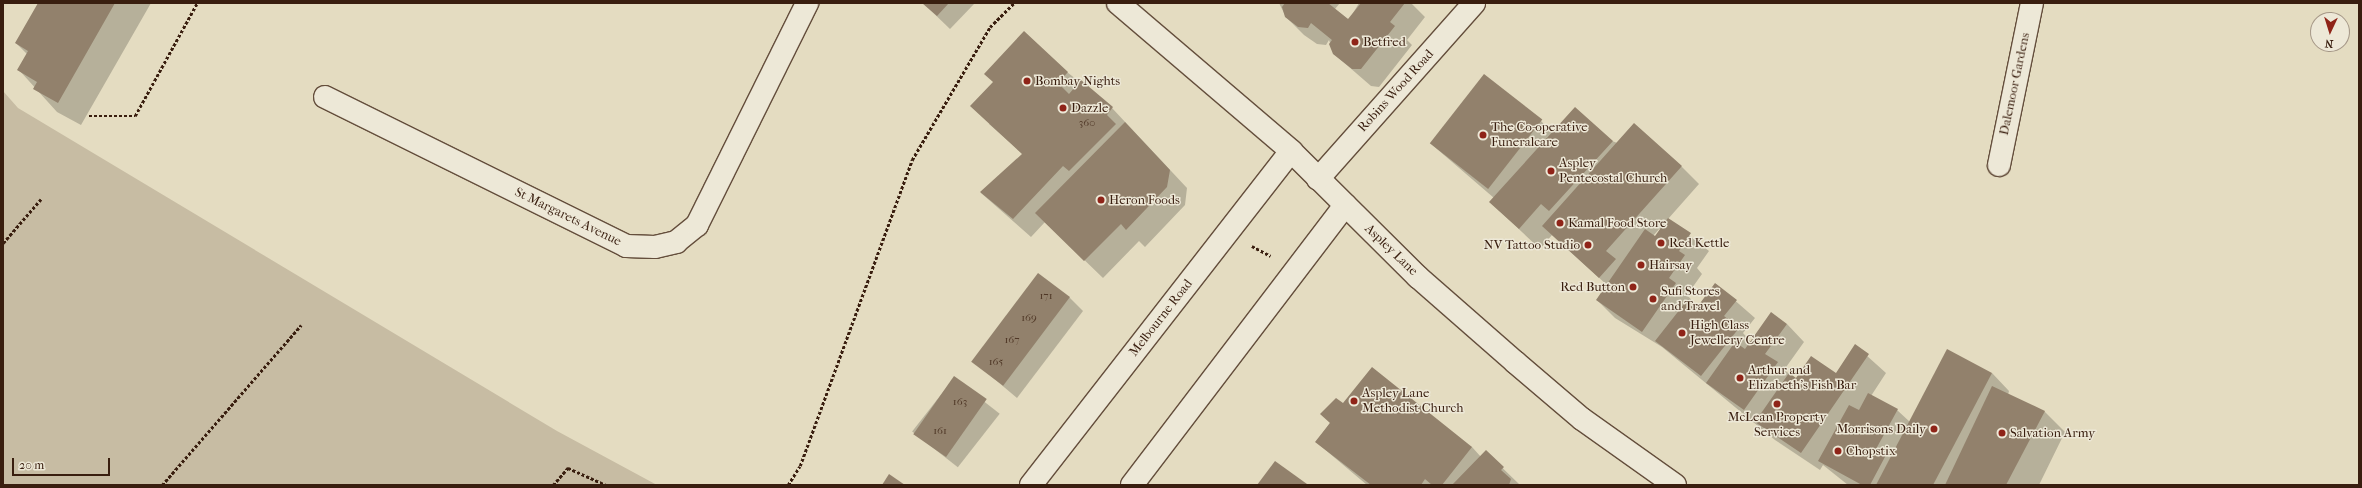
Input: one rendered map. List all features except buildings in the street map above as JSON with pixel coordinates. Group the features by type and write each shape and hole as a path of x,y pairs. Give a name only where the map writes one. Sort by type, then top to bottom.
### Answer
{"street":[{"name":"St Margarets Avenue","path":"325,97 626,246 655,247 676,242 697,225 807,3"},
{"name":"Aspley Lane","path":"1118,3 1291,150 1318,179 1418,277 1582,419 1674,485"},
{"name":"Robins Wood Road","path":"1318,179 1474,3"},
{"name":"Dalemoor Gardens","path":"1999,165 2032,3"},
{"name":"Melbourne Road","path":"1031,485 1291,150"},
{"path":"1132,485 1345,205"}],"path":[{"path":"88,116 135,116 197,3"},
{"path":"788,485 800,466 912,160 990,27 1014,3"},
{"path":"3,243 41,199"},
{"path":"1227,233 1296,268"},
{"path":"162,485 301,325"},
{"path":"553,485 568,468 606,485"}],"shaded area":[{"path":"3,91 18,108 557,431 657,485 3,485"}],"place":[{"name":"Betfred","path":"1355,42"},
{"name":"Bombay Nights","path":"1027,81"},
{"name":"Dazzle","path":"1063,108"},
{"name":"The Co-operative Funeralcare","path":"1483,135"},
{"name":"Aspley Pentecostal Church","path":"1551,171"},
{"name":"Heron Foods","path":"1101,200"},
{"name":"Kamal Food Store","path":"1560,223"},
{"name":"Red Kettle","path":"1661,243"},
{"name":"NV Tattoo Studio","path":"1588,245"},
{"name":"Hairsay","path":"1641,265"},
{"name":"Red Button","path":"1633,287"},
{"name":"Sufi Stores and Travel","path":"1653,299"},
{"name":"High Class Jewellery Centre","path":"1682,333"},
{"name":"Arthur and Elizabeth's Fish Bar","path":"1740,378"},
{"name":"Aspley Lane Methodist Church","path":"1354,401"},
{"name":"McLean Property Services","path":"1777,404"},
{"name":"Morrisons Daily","path":"1934,429"},
{"name":"Salvation Army","path":"2002,433"},
{"name":"Chopstix","path":"1838,451"}]}
